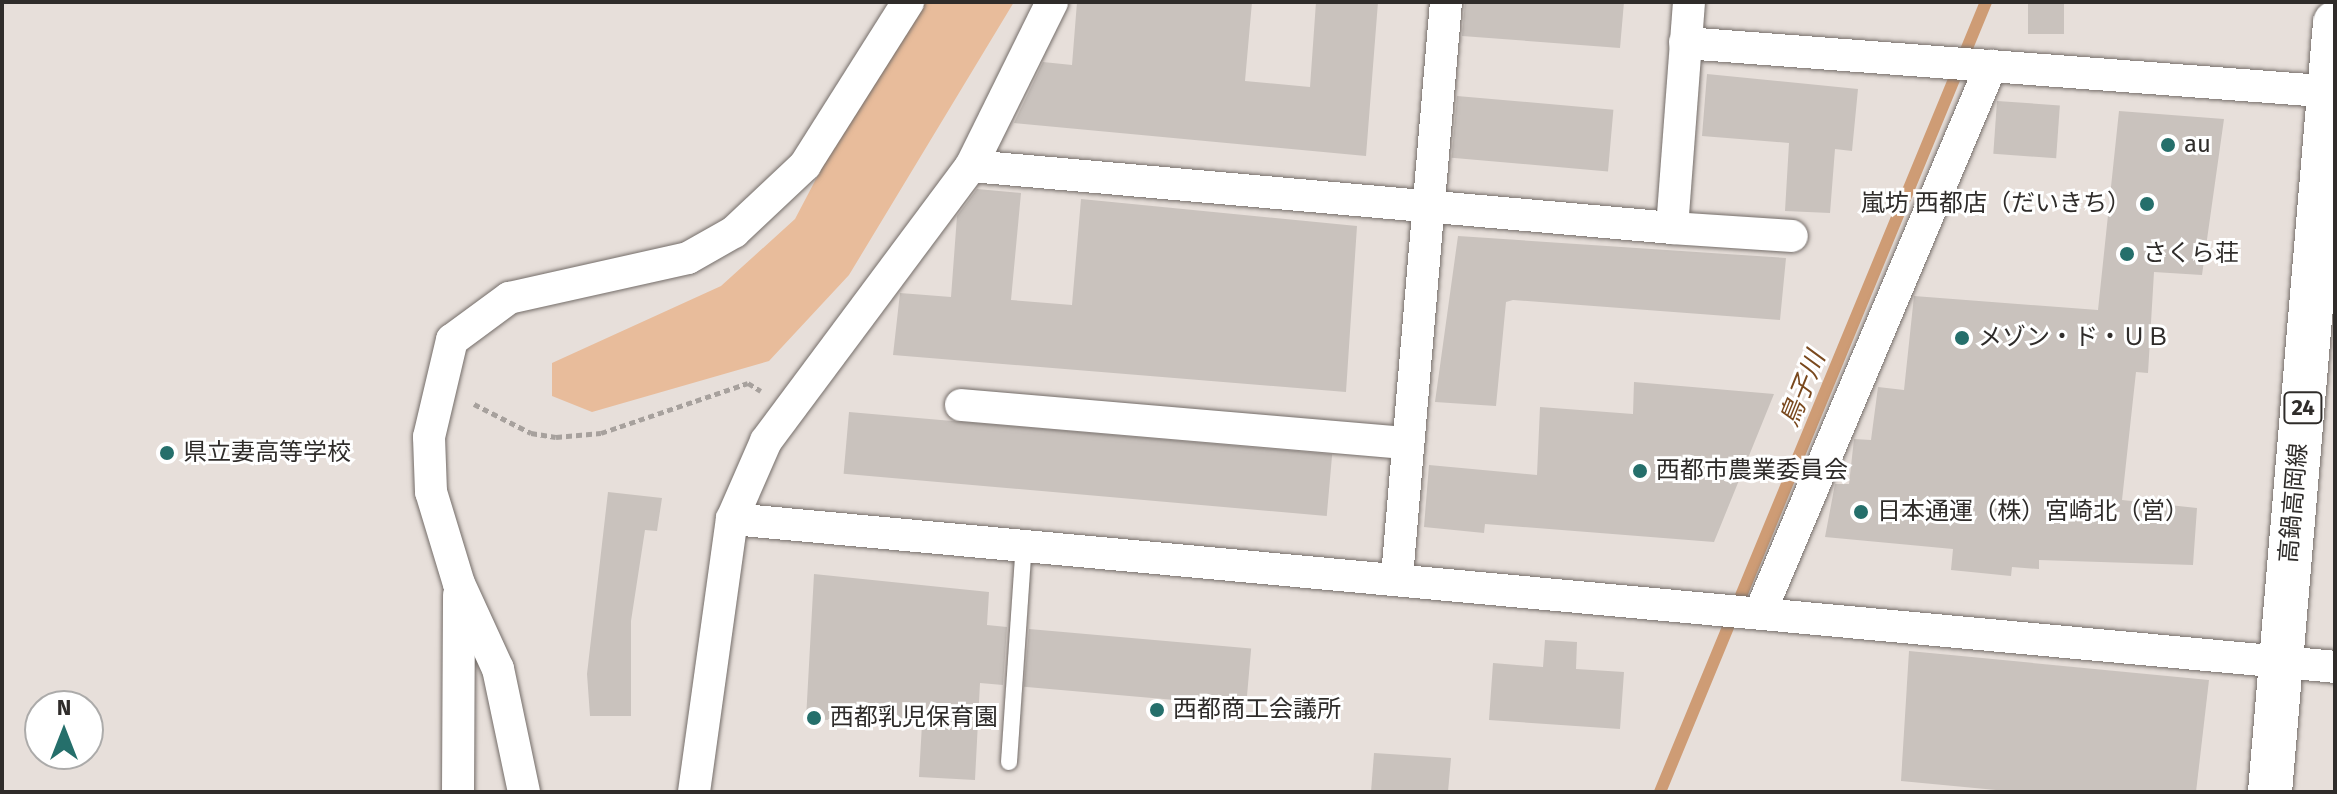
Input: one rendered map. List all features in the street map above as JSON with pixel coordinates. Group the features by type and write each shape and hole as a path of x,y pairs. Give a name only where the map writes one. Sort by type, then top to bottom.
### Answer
{"main road":[{"name":"高鍋高岡線","path":"2270,792 2333,92 2335,23"}],"street":[{"path":"524,792 498,669 459,584 431,492 429,437 452,340 509,298 688,258 734,232 805,165 908,2"},
{"path":"694,792 732,519 786,407 971,166 1052,2"},
{"path":"1397,577 1406,443 1430,210 1446,2"},
{"path":"1672,228 1689,2"},
{"path":"1685,43 2333,92"},
{"path":"1760,613 1991,66"},
{"path":"971,166 1430,210 1792,236"},
{"path":"961,405 1406,443"},
{"path":"732,519 1397,577 2335,667"},
{"path":"458,792 459,584"}],"lane":[{"path":"1009,762 1024,544"}],"path":[{"path":"441,387 531,433 556,437 601,433 748,383 786,407"}],"shaded area":[{"path":"926,2 1014,2 849,275 769,361 592,412 552,396 552,363 721,286 795,219 857,101"}],"building":[{"path":"1077,2 1252,2 1245,81 1310,87 1316,2 1378,2 1366,156 1014,123 1043,62 1072,65"},
{"path":"1465,2 1624,2 1620,48 1462,36"},
{"path":"2028,2 2064,2 2064,34 2028,34"},
{"path":"1707,74 1858,89 1852,151 1835,149 1830,213 1785,211 1789,143 1702,136"},
{"path":"1457,96 1613,110 1608,171 1452,158"},
{"path":"1997,101 2060,105 2056,158 1993,154"},
{"path":"2119,111 2224,119 2202,275 2154,272 2148,373 2136,372 2122,500 2197,508 2193,565 2039,560 2039,569 2012,567 2011,576 1951,570 1953,549 1825,537 1835,484 1849,484 1854,439 1871,440 1878,387 1904,390 1914,296 2098,310"},
{"path":"977,189 1021,193 1011,300 1072,305 1081,199 1357,226 1346,392 893,355 900,293 951,297 957,216"},
{"path":"1458,236 1786,258 1780,320 1513,300 1506,302 1496,406 1435,402"},
{"name":"西都市農業委員会","path":"1634,382 1774,394 1714,542 1485,524 1484,533 1424,527 1429,465 1537,475 1540,407 1633,414"},
{"path":"849,412 1332,454 1327,516 844,474"},
{"path":"608,492 662,498 657,531 645,530 631,621 631,716 590,716 587,674"},
{"path":"814,574 989,592 987,625 1007,627 1003,685 980,683 975,780 919,777 922,724 806,719"},
{"path":"1029,629 1251,648 1246,706 1024,687"},
{"path":"1545,640 1577,642 1576,669 1624,672 1620,729 1489,720 1493,663 1543,667"},
{"path":"1909,651 2209,680 2196,792 2017,792 1901,781"},
{"path":"1374,753 1451,758 1448,792 1371,792"}],"waterway":[{"name":"鳥子川","path":"1660,792 1986,2"}],"place":[{"name":"au","path":"2168,145"},
{"name":"嵐坊 西都店（だいきち）","path":"2147,204"},
{"name":"さくら荘","path":"2127,254"},
{"name":"メゾン・ド・ＵＢ","path":"1962,338"},
{"name":"県立妻高等学校","path":"167,453"},
{"name":"西都市農業委員会","path":"1640,471"},
{"name":"日本通運（株）宮崎北（営）","path":"1861,512"},
{"name":"西都商工会議所","path":"1157,710"},
{"name":"西都乳児保育園","path":"814,718"}]}
